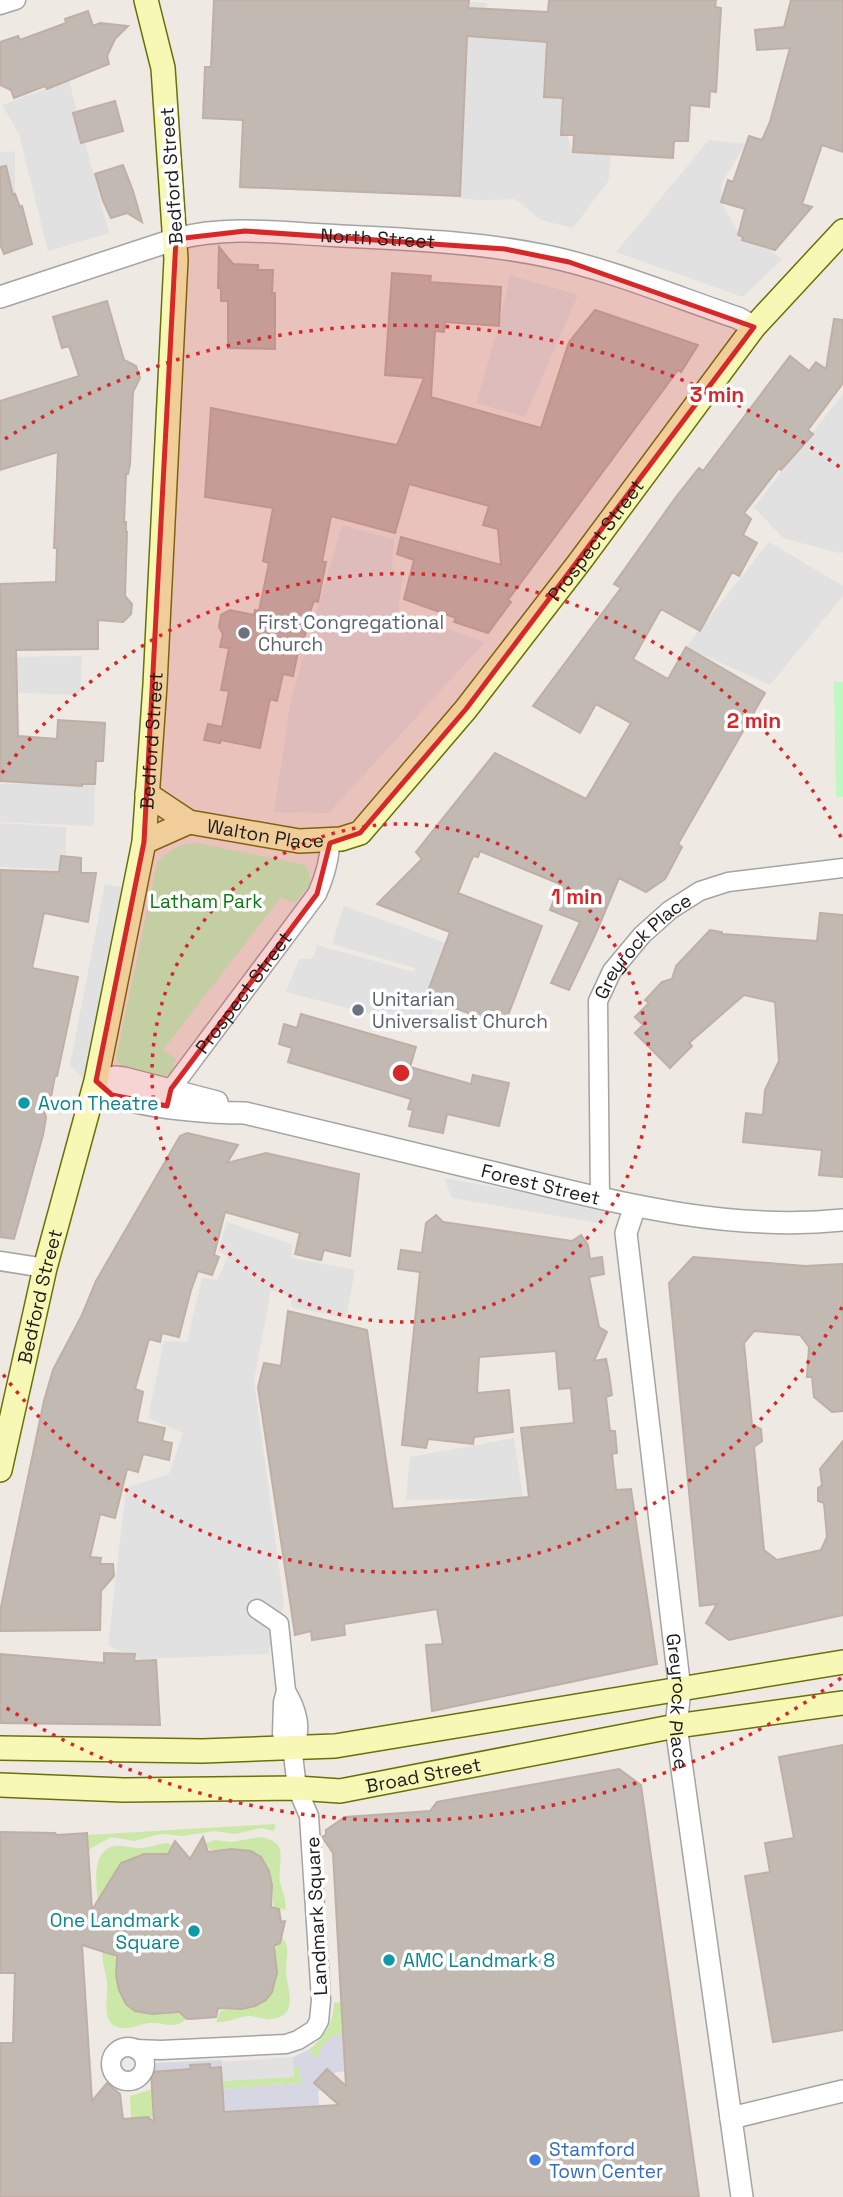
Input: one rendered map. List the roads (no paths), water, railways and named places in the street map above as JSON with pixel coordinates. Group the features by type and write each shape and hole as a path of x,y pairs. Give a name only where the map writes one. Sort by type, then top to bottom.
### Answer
{"main road":[{"name":"Bedford Street","path":"0,1470 45,1268 96,1081 144,842 172,368 176,239 163,68 146,0"},
{"name":"Prospect Street","path":"336,840 360,833 466,709 578,564 754,327 843,231"},
{"name":"Walton Place","path":"147,794 189,822 299,841 336,840"},
{"name":"Walton Place","path":"144,842 189,822"},
{"path":"0,1748 202,1751 335,1746 843,1662"},
{"name":"Broad Street","path":"0,1784 124,1790 297,1788 340,1791 676,1726 843,1703"}],"street":[{"path":"0,5 16,0"},
{"name":"North Street","path":"0,297 199,232 245,231 505,249 569,262 738,318 754,327"},
{"name":"Prospect Street","path":"169,1098 317,894 336,840"},
{"name":"Greyrock Place","path":"600,1199 598,1001 612,971 642,935 670,910 700,891 728,882 843,868"},
{"name":"Forest Street","path":"96,1081 117,1077 169,1098 229,1105 245,1113 635,1206 748,1222 804,1223 843,1220"},
{"name":"Greyrock Place","path":"635,1206 626,1233 680,1689 676,1726 742,2197"},
{"path":"0,1261 45,1268"},
{"path":"257,1609 279,1624 286,1691 297,1717 297,1741 292,1746 297,1788"},
{"name":"Landmark Square","path":"135,2049 286,2044 314,2030 319,2021 321,2000 310,1821 297,1788"},
{"path":"731,2118 843,2091"}],"place":[{"name":"First Congregational Church","path":"244,633"},
{"name":"Unitarian Universalist Church","path":"358,1010"},
{"name":"Avon Theatre","path":"24,1103"},
{"name":"One Landmark Square","path":"194,1931"},
{"name":"AMC Landmark 8","path":"389,1960"},
{"name":"Stamford Town Center","path":"535,2160"}],"park label":[{"name":"Latham Park","path":"206,901"}]}
